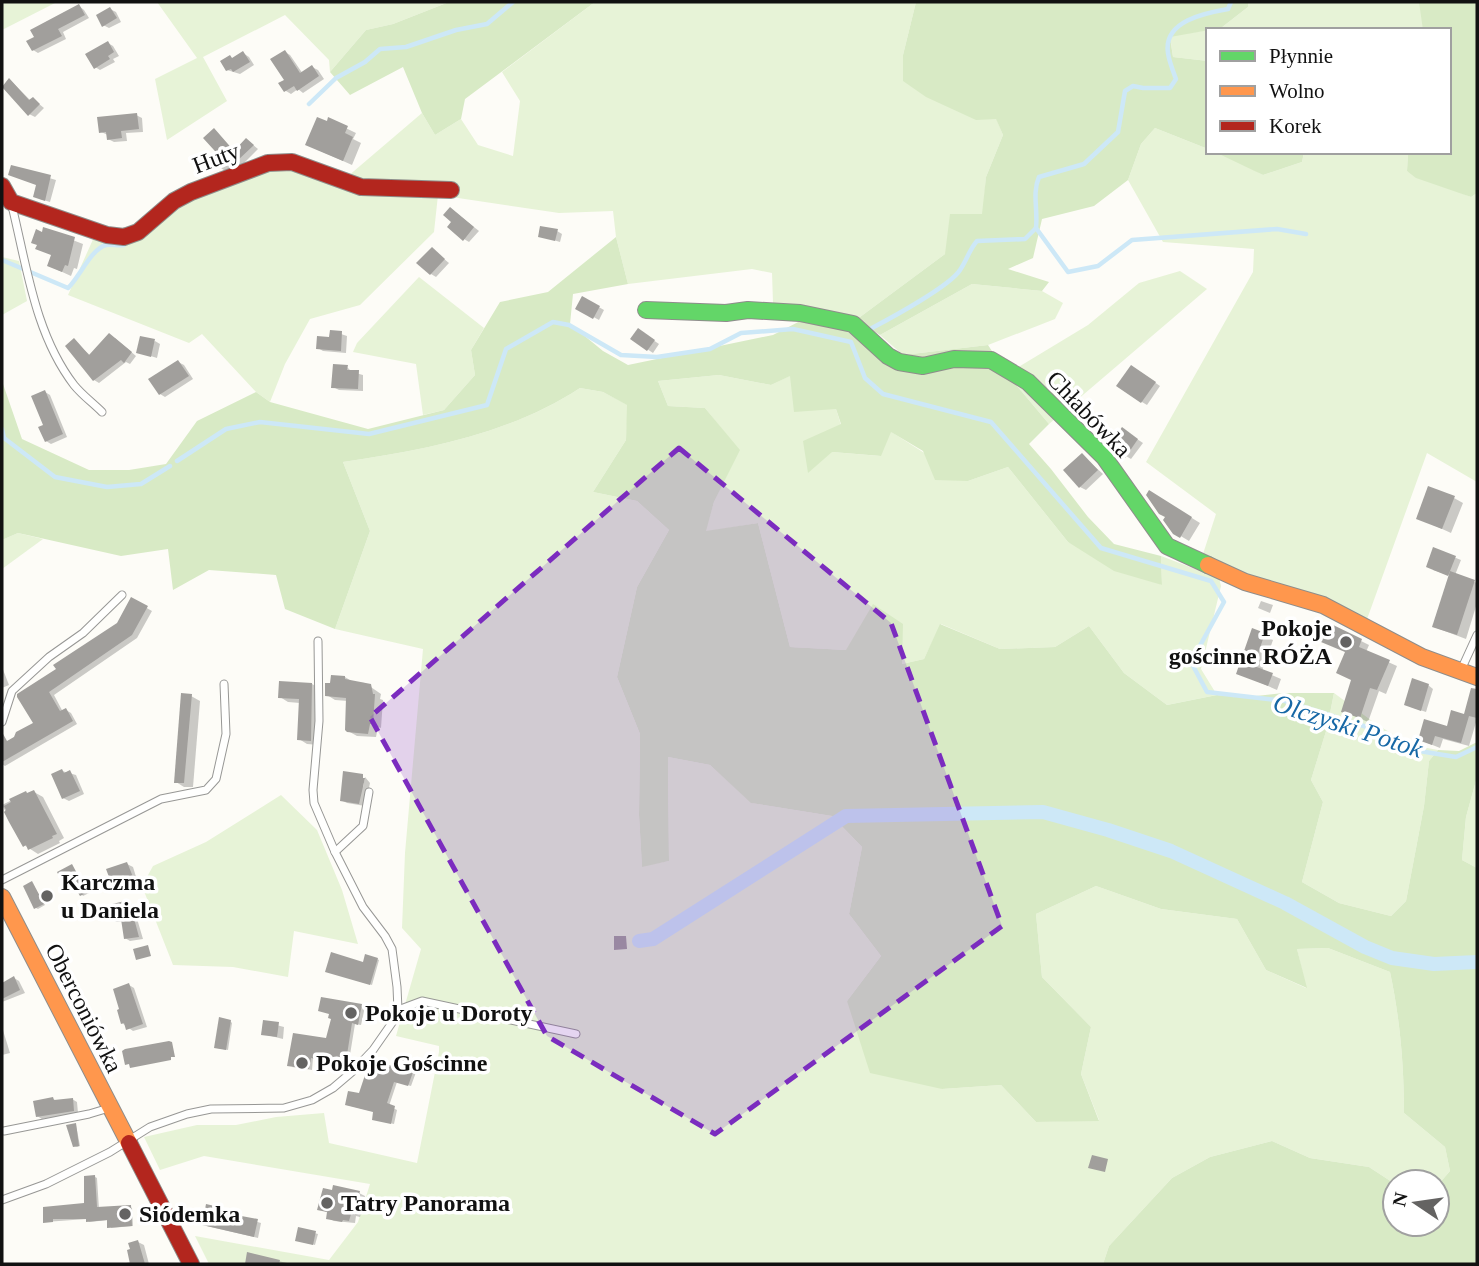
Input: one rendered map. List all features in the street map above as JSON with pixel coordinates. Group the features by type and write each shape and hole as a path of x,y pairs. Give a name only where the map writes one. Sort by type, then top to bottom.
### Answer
{"street":[{"name":"Huty","path":"11,202 107,235 124,237 138,232 174,201 191,192 268,163 292,162 361,187 451,190"},
{"path":"2,186 11,202"},
{"name":"Chłabówka","path":"646,310 800,313 853,324 888,356 899,362 923,366 954,359 991,360 1028,382 1104,457 1167,546 1245,582 1323,605 1422,657 1477,677"},
{"name":"Oberconiówka","path":"2,897 191,1264"}],"lane":[{"path":"11,202 45,334 76,388 102,412"},
{"path":"2,722 12,691 49,657 83,633 122,595"},
{"path":"1460,671 1477,635"},
{"path":"2,1200 75,1170 150,1127 187,1114 211,1109 284,1108 312,1100 333,1088 373,1050 394,1020 398,1010 392,949 363,907 314,803 319,721 318,641"},
{"path":"2,880 162,799 206,790 216,779 226,734 224,684"},
{"path":"335,852 363,826 369,792"},
{"path":"398,1010 422,1001 576,1034"},
{"path":"4,1131 110,1108"}],"highlighted area":[{"path":"679,448 891,623 1002,926 715,1134 547,1036 370,717"}],"green space":[{"path":"2,2 57,2 2,30"},
{"path":"157,2 449,2 393,24 366,30 330,72 329,60 285,15 203,57 227,101 167,140 155,79 197,58"},
{"path":"449,2 595,2 465,99 461,119 435,135 422,113 403,67 350,95 330,72 366,30 393,24"},
{"path":"595,2 916,2 903,55 996,118 1003,135 986,177 983,215 945,254 856,320 773,303 772,273 752,269 628,284 616,237 613,211 559,213 438,195 434,232 360,305 310,319 285,364 270,402 256,392 202,334 189,343 68,295 95,235 125,239 177,203 279,165 347,177 422,113 435,135 461,119 478,145 513,156 520,101 502,72"},
{"path":"916,2 1248,2 1248,7 1221,28 1206,28 1206,31 1170,37 1173,57 1206,61 1206,148 1155,128 1141,144 1128,180 1094,206 1042,219 1033,258 1008,269 1049,282 1042,291 972,284 880,335 856,320 945,254 950,214 982,214 986,177 1003,135 996,119 976,120 926,97 903,81 903,55"},
{"path":"1248,2 1477,2 1451,141 1451,28 1221,28 1248,7"},
{"path":"1419,2 1477,2 1477,193 1471,197 1416,178 1407,171 1408,154 1451,154 1451,28 1423,28"},
{"path":"1206,30 1206,61 1173,57 1170,36"},
{"path":"1155,128 1206,148 1206,154 1229,157 1263,175 1302,162 1304,154 1408,154 1407,171 1471,197 1477,193 1477,482 1427,453 1366,622 1202,557 1216,514 1146,462 1253,272 1254,249 1163,242 1128,180 1141,144"},
{"path":"1219,154 1304,154 1302,162 1263,175"},
{"path":"616,237 628,284 573,294 570,324 603,351 628,365 773,335 806,318 845,330 903,355 988,345 1007,374 1049,424 1029,444 1088,517 1114,544 1161,556 1162,585 1114,571 1068,542 1008,467 968,481 935,480 923,451 891,432 881,456 832,452 808,473 803,441 841,424 836,409 794,412 790,376 771,385 719,375 658,381 668,406 705,408 740,450 714,502 706,531 758,523 790,647 846,650 873,604 903,624 902,664 924,659 940,624 1000,649 1055,647 1089,626 1124,673 1167,705 1217,695 1247,697 1283,693 1334,693 1327,728 1311,780 1323,802 1302,882 1339,903 1391,916 1406,901 1424,806 1429,761 1438,750 1459,751 1477,742 1477,777 1466,817 1462,860 1477,868 1477,1264 1103,1264 1109,1246 1172,1178 1210,1157 1272,1141 1310,1158 1369,1167 1381,1175 1381,1238 1451,1238 1451,1168 1445,1147 1404,1113 1401,1042 1390,972 1328,948 1297,949 1307,988 1266,970 1237,919 1161,909 1096,886 1036,914 1042,977 1091,1027 1081,1074 1099,1121 1036,1122 1001,1085 942,1089 870,1073 847,1001 881,956 849,914 862,847 832,816 751,803 710,765 668,757 669,861 642,867 639,815 640,734 617,677 637,587 669,530 637,501 593,492 626,440 627,405 603,392 580,388 525,417 466,438 343,462 370,531 335,629 285,609 276,575 209,570 173,590 168,549 121,556 18,533 2,540 2,381 22,439 89,470 129,470 166,464 197,421 256,392 270,402 368,429 444,410 475,375 471,350 500,302 548,292"},
{"path":"2,257 19,261 27,301 2,315"},
{"path":"1180,271 1207,289 1049,424 1007,374 1088,325 1139,283"},
{"path":"419,277 484,328 471,350 475,375 444,410 423,415 416,364 353,352 357,343"},
{"path":"972,284 1042,291 1063,303 1055,319 988,345 903,355 880,335"},
{"path":"719,375 771,385 791,375 836,409 841,425 832,452 880,456 890,431 968,481 1008,467 1068,542 1162,585 1161,556 1219,578 1221,586 1201,669 1217,695 1167,705 1124,673 1089,626 1055,647 1000,649 941,624 924,659 902,664 846,650 790,647 758,523 705,532 714,502 739,450 705,408 668,406 658,381"},
{"path":"580,388 603,392 628,405 626,440 593,492 637,501 669,530 637,587 617,677 640,734 639,815 642,866 669,861 668,757 710,765 752,803 832,816 862,847 849,914 881,956 847,1001 942,1089 1001,1085 1036,1122 1099,1120 1081,1074 1091,1027 1042,977 1036,914 1096,886 1161,909 1237,919 1266,970 1306,988 1297,949 1328,948 1390,972 1401,1042 1404,1113 1445,1147 1449,1168 1381,1168 1381,1175 1369,1167 1310,1158 1272,1141 1210,1157 1172,1178 1109,1246 1103,1264 209,1264 195,1236 329,1260 358,1222 370,1184 204,1156 160,1170 144,1137 197,1125 236,1125 276,1117 324,1113 329,1143 417,1163 439,1052 439,1046 396,1036 421,949 402,928 405,853 423,649 335,629 370,531 343,462 466,438 553,404"},
{"path":"18,533 43,539 2,569 2,540"},
{"path":"1334,693 1376,724 1411,745 1438,750 1429,761 1424,806 1406,901 1391,916 1339,903 1302,882 1323,802 1311,780 1327,728"},
{"path":"1477,777 1477,868 1462,860 1466,817"},
{"path":"281,795 317,830 342,890 358,944 294,931 288,977 233,967 173,965 142,886 153,866 206,842"}],"building":[{"path":"79,4 85,15 58,29 62,36 32,51 26,41 34,37 30,30"},
{"path":"110,7 117,18 102,27 96,15"},
{"path":"108,41 114,52 108,56 110,59 94,69 85,54"},
{"path":"285,50 300,73 312,65 319,76 297,91 294,86 284,92 278,83 284,80 270,59"},
{"path":"243,51 250,62 233,72 231,69 226,71 220,61"},
{"path":"9,78 29,100 33,97 40,104 28,116 2,87"},
{"path":"137,113 139,129 121,131 122,138 107,140 106,132 99,133 97,117"},
{"path":"317,117 327,121 328,117 348,126 345,133 353,137 343,161 305,145"},
{"path":"214,128 234,151 246,138 254,145 237,161 218,169 224,161 203,138"},
{"path":"11,165 51,175 45,201 33,197 36,185 8,175"},
{"path":"450,207 474,227 463,241 447,227 451,222 443,215"},
{"path":"540,226 558,229 555,241 538,237"},
{"path":"43,227 75,237 68,266 65,265 62,272 47,266 51,255 35,249 37,245 31,243 36,229 42,232"},
{"path":"432,247 445,259 430,275 416,263"},
{"path":"582,296 600,306 593,319 575,309"},
{"path":"638,328 655,340 647,351 630,339"},
{"path":"330,330 342,331 341,351 316,349 317,336 329,337"},
{"path":"109,333 132,352 124,363 121,360 93,381 65,346 74,338 89,355"},
{"path":"140,336 155,339 151,357 136,353"},
{"path":"178,360 189,376 159,395 148,379"},
{"path":"333,364 348,365 347,370 359,370 358,389 331,388"},
{"path":"1131,365 1156,382 1141,403 1116,386"},
{"path":"45,390 63,434 45,442 38,427 43,425 31,396"},
{"path":"1122,427 1138,439 1125,458 1110,445"},
{"path":"1082,453 1098,470 1079,488 1063,470"},
{"path":"1428,486 1455,496 1442,529 1416,519"},
{"path":"1149,490 1192,517 1180,538 1173,534 1163,520 1165,517 1159,514 1146,495"},
{"path":"1433,547 1456,556 1448,576 1426,567"},
{"path":"1450,571 1475,580 1457,635 1432,627"},
{"path":"131,597 148,606 132,635 49,692 60,711 66,708 73,721 2,762 2,732 7,741 14,737 16,732 33,723 17,694 56,669 53,665 117,623"},
{"path":"1329,623 1362,639 1359,647 1390,660 1377,690 1370,688 1360,718 1341,712 1351,680 1336,673 1345,652 1321,642"},
{"path":"1252,628 1265,633 1254,666 1273,673 1268,686 1236,674"},
{"path":"331,675 371,684 375,694 373,724 370,724 368,734 345,730 346,698 325,696 325,683 330,683"},
{"path":"1412,678 1429,684 1421,711 1404,705"},
{"path":"279,681 312,683 311,741 297,740 299,699 278,698"},
{"path":"1471,688 1477,689 1477,718 1469,716 1461,743 1435,736 1432,745 1418,740 1424,719 1447,726 1451,710 1464,714"},
{"path":"181,693 192,694 184,783 174,783"},
{"path":"62,769 64,773 70,770 80,791 62,799 51,774"},
{"path":"343,771 363,774 365,778 359,804 340,801"},
{"path":"34,790 57,834 28,850 26,845 23,847 9,822 4,806 11,802 9,799"},
{"path":"127,862 133,877 112,885 106,869"},
{"path":"72,864 90,891 80,896 76,889 68,893 57,872"},
{"path":"32,881 44,904 34,909 23,886"},
{"path":"129,900 139,937 124,939 121,919 111,921 108,905"},
{"path":"614,936 626,936 627,949 614,950"},
{"path":"148,945 151,956 136,960 133,949"},
{"path":"331,952 363,962 365,954 378,958 370,985 325,972"},
{"path":"14,976 20,990 2,999 2,983"},
{"path":"129,983 143,1024 126,1030 124,1023 121,1024 113,989"},
{"path":"321,997 362,1004 358,1025 352,1023 346,1061 339,1059 339,1063 311,1058 309,1069 287,1066 293,1033 326,1038 331,1019 328,1018 329,1014 318,1011"},
{"path":"219,1017 231,1020 226,1050 214,1048"},
{"path":"263,1020 279,1022 277,1037 261,1035"},
{"path":"172,1042 175,1057 171,1057 171,1060 130,1068 129,1064 125,1065 122,1051 125,1049"},
{"path":"399,1055 417,1061 408,1086 394,1082 387,1103 395,1106 391,1124 372,1120 373,1112 345,1105 348,1091 359,1093 372,1059 395,1067"},
{"path":"53,1097 54,1100 73,1098 74,1111 36,1117 33,1101"},
{"path":"76,1123 79,1146 73,1147 66,1125"},
{"path":"1092,1155 1108,1159 1105,1172 1088,1168"},
{"path":"95,1175 97,1207 131,1205 132,1226 107,1228 107,1220 86,1222 86,1219 53,1219 53,1222 43,1223 43,1207 84,1203 84,1176"},
{"path":"333,1185 360,1191 354,1215 351,1214 349,1221 326,1219 327,1212 317,1210 323,1188 332,1190"},
{"path":"206,1204 236,1211 236,1215 258,1219 254,1237 202,1225"},
{"path":"298,1227 316,1231 313,1245 295,1241"},
{"path":"138,1240 145,1264 130,1264 128,1243"},
{"path":"247,1252 280,1260 279,1264 245,1264"}],"waterway":[{"path":"309,104 336,78 365,62 380,49 406,47 456,30 487,24 513,2"},
{"path":"872,328 954,277 977,241 1025,239 1036,228 1036,189 1039,177 1084,164 1118,132 1125,91 1133,86 1170,88 1176,79 1168,53 1168,42 1172,33 1188,20 1228,9 1231,2"},
{"path":"1036,228 1068,272 1098,266 1132,240 1277,229 1306,234"},
{"path":"2,260 68,288 95,252 108,245 124,245"},
{"name":"Olczyski Potok","path":"177,461 226,429 260,422 369,434 487,405 506,349 553,322 569,325 621,355 657,357 710,349 741,333 793,329 851,342 865,378 883,394 991,422 1101,548 1211,581 1224,602 1191,662 1207,692 1285,701 1370,728 1407,749 1456,757 1477,747"},
{"name":"Olczyski Potok","path":"2,429 4,438 55,477 107,487 141,484 170,466"},
{"path":"639,941 653,939 846,816 1043,812 1171,851 1285,903 1365,947 1392,958 1434,964 1477,962"}],"traffic: fast":[{"path":"646,310 800,313 853,324 888,356 899,362 923,366 954,359 991,360 1028,382 1104,457 1167,546 1208,565"}],"traffic: slow":[{"path":"1208,565 1245,582 1323,605 1422,657 1477,677"},
{"path":"2,897 129,1143"}],"traffic: jam":[{"path":"2,186 11,202 107,235 124,237 138,232 174,201 191,192 268,163 292,162 361,187 451,190"},
{"path":"129,1143 191,1264"}],"place":[{"name":"Pokoje gościnne RÓŻA","path":"1346,642"},
{"name":"Karczma u Daniela","path":"47,896"},
{"name":"Pokoje u Doroty","path":"351,1013"},
{"name":"Pokoje Gościnne","path":"302,1063"},
{"name":"Tatry Panorama","path":"327,1203"},
{"name":"Siódemka","path":"125,1214"}]}
